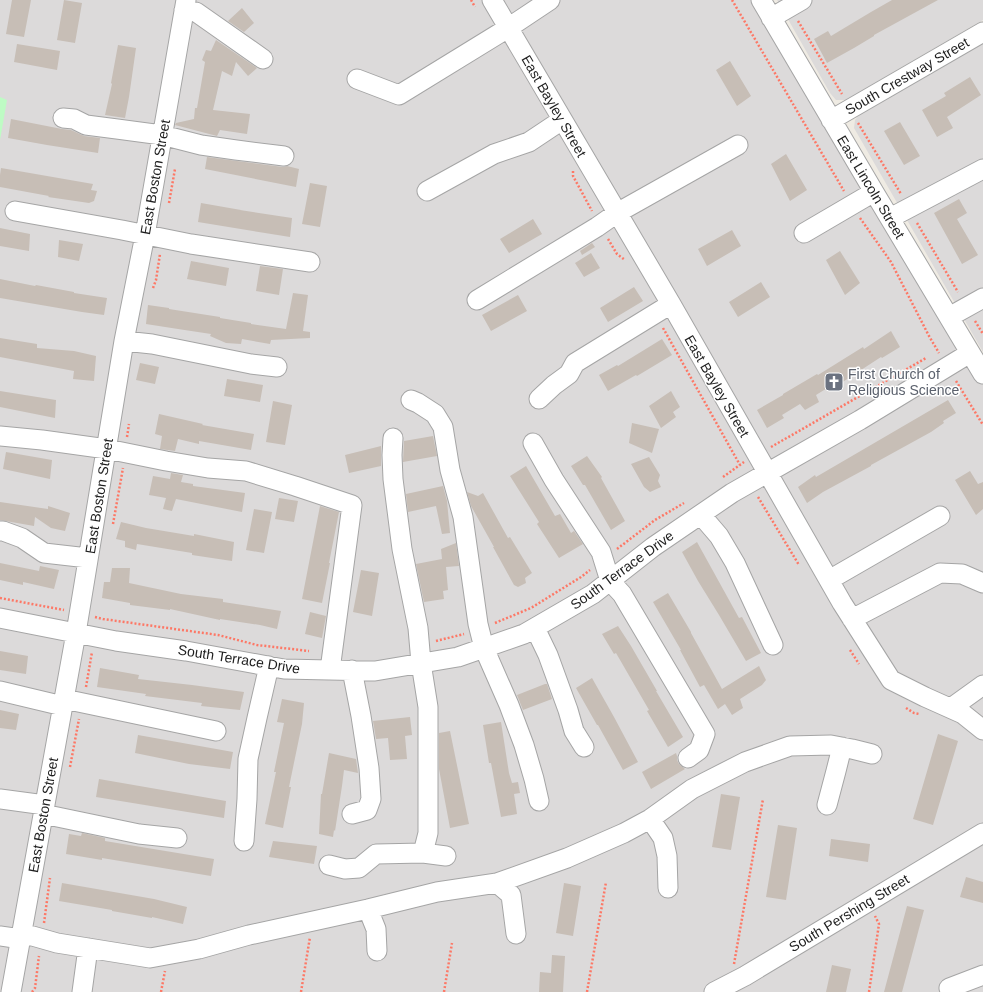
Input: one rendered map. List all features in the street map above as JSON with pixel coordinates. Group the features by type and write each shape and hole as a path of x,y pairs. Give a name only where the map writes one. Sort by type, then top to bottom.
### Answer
{"street":[{"name":"East Bayley Street","path":"492,0 671,304 829,580 891,680 963,714 983,730"},
{"path":"357,79 399,95 508,28 550,0"},
{"name":"East Lincoln Street","path":"761,0 983,374"},
{"path":"771,18 796,3"},
{"path":"185,5 263,59"},
{"name":"East Boston Street","path":"11,992 64,702 124,341 145,234 185,5"},
{"name":"South Crestway Street","path":"832,120 983,32"},
{"path":"63,118 74,119 86,125 162,135 215,147 284,156"},
{"path":"427,191 494,154 529,142 562,120"},
{"path":"477,300 617,213 738,145"},
{"path":"890,218 983,168"},
{"path":"804,233 874,192"},
{"path":"15,211 145,234 191,244 310,262"},
{"path":"949,317 975,302"},
{"path":"539,399 568,374 575,363 671,304"},
{"path":"124,341 152,344 251,364 277,367"},
{"name":"South Terrace Drive","path":"0,618 116,641 186,651 284,669 375,671 458,657 524,634 593,594 653,547 732,494 860,420 970,353"},
{"path":"411,400 435,414 443,427 450,470 462,517 478,624 484,648 509,705 524,745 539,800"},
{"path":"0,436 106,449 208,468 246,471 352,505 330,670"},
{"path":"393,438 393,479 402,549 418,628 421,663 428,707 428,833 422,853"},
{"path":"533,443 554,480 601,552 610,581 622,594 705,734 699,750 688,758"},
{"path":"701,514 719,536 735,563 773,645"},
{"path":"829,580 940,516"},
{"path":"0,531 3,530 22,538 44,553 88,558"},
{"path":"852,619 940,573 962,574 983,584"},
{"path":"535,628 548,655 574,731 584,747"},
{"path":"244,840 248,759 256,718 269,666"},
{"path":"352,670 368,761 371,799 367,810 352,814"},
{"path":"951,708 983,685"},
{"path":"0,691 216,732"},
{"path":"0,936 21,936 150,958 199,949 249,935 437,892 497,883 567,858 624,833 650,819 692,789 746,762 790,746 831,745 872,754"},
{"path":"827,805 842,747"},
{"path":"0,799 139,834 177,838"},
{"path":"650,819 663,838 667,856 668,888"},
{"name":"South Pershing Street","path":"722,988 745,976 983,833"},
{"path":"329,865 345,869 359,868 376,854 422,853 446,856"},
{"path":"497,883 511,895 516,934"},
{"path":"368,909 376,929 377,951"},
{"path":"82,992 88,948"},
{"path":"949,988 983,975"}],"path":[{"path":"796,3 850,109 909,208 975,302 983,334"},
{"path":"722,988 762,799"},
{"path":"587,992 606,882"},
{"path":"867,902 879,924 869,992"},
{"path":"301,992 313,921"},
{"path":"444,992 452,943"},
{"path":"161,992 165,971"}],"shaded area":[{"path":"0,0 760,0 983,384 983,992 0,992"},
{"path":"777,0 983,0 983,20 846,100 836,100 830,93"},
{"path":"983,42 983,352 854,128 855,120 860,114"}],"green space":[{"path":"0,97 7,100 0,140"}],"building":[{"path":"12,0 31,0 24,37 6,34"},
{"path":"64,0 82,3 75,43 57,40"},
{"path":"892,0 938,0 827,63 814,39 828,31 831,36"},
{"path":"242,8 254,23 244,32 228,21"},
{"path":"216,40 257,68 248,76 236,62 232,76 222,71 213,110 250,114 247,134 220,130 217,136 175,125 176,123 194,119 205,62 202,60 206,50 211,51"},
{"path":"17,44 60,51 57,70 14,62"},
{"path":"118,45 136,48 125,118 105,115 112,84"},
{"path":"730,61 751,96 737,106 716,70"},
{"path":"970,77 981,95 947,117 953,128 937,137 922,110 946,96 944,93"},
{"path":"11,119 71,130 84,136 100,138 98,153 8,138"},
{"path":"900,122 920,156 904,165 884,131"},
{"path":"786,154 807,190 790,201 771,164"},
{"path":"207,157 283,167 287,166 299,169 296,187 205,169"},
{"path":"1,168 93,184 91,190 97,191 94,201 89,203 48,197 49,196 0,187"},
{"path":"310,183 327,186 320,227 302,224"},
{"path":"959,199 967,213 957,219 978,255 962,264 934,213"},
{"path":"201,203 292,218 290,237 198,222"},
{"path":"533,219 542,234 509,253 500,239"},
{"path":"0,228 30,234 29,251 0,246"},
{"path":"732,230 741,246 707,266 698,249"},
{"path":"59,240 83,244 79,261 58,257"},
{"path":"592,243 595,247 582,255 580,251"},
{"path":"840,251 860,283 845,295 826,260"},
{"path":"591,253 600,268 584,277 575,263"},
{"path":"191,261 229,268 226,286 187,279"},
{"path":"260,266 283,269 279,295 256,291"},
{"path":"0,279 107,298 104,315 0,298"},
{"path":"761,282 770,297 738,317 729,302"},
{"path":"634,287 643,301 608,322 600,308"},
{"path":"293,293 308,295 303,331 310,332 310,338 271,340 270,344 242,339 241,344 226,343 210,336 211,334 146,324 148,305 286,329"},
{"path":"518,295 527,311 491,331 482,315"},
{"path":"891,331 900,347 882,358 881,357 838,385 837,382 816,395 819,402 805,410 800,404 782,415 784,418 767,428 757,410 863,347 864,349"},
{"path":"0,338 37,344 37,348 74,351 96,356 94,381 73,379 74,371 0,357"},
{"path":"662,339 672,355 608,391 599,375 617,365 618,366"},
{"path":"140,363 159,367 155,384 136,380"},
{"path":"227,379 263,385 260,402 224,396"},
{"path":"0,391 56,400 55,418 0,407"},
{"path":"671,391 680,407 673,412 676,417 661,428 649,406"},
{"path":"948,400 956,413 943,421 944,423 931,432 823,492 807,503 798,487 815,475 816,477"},
{"path":"273,401 292,405 285,445 266,442"},
{"path":"159,414 203,424 202,425 254,434 251,450 199,441 199,444 178,439 175,451 160,449 162,436 155,434"},
{"path":"632,423 659,429 652,453 629,443"},
{"path":"433,436 437,456 403,462 404,441"},
{"path":"381,446 381,466 349,473 345,455"},
{"path":"6,452 52,460 50,479 3,469"},
{"path":"587,456 602,477 601,478 625,521 611,530 585,485 583,485 571,466"},
{"path":"649,457 660,475 658,481 661,487 650,492 644,487 631,464"},
{"path":"526,466 555,516 560,514 571,533 574,531 583,544 559,558 537,524 539,522 510,476"},
{"path":"970,471 978,484 983,482 983,509 976,515 955,480"},
{"path":"171,473 183,475 181,482 193,484 193,486 245,493 242,512 176,499 172,511 163,509 166,498 149,495 153,476 170,479"},
{"path":"443,486 447,501 450,533 442,534 436,506 408,512 406,494"},
{"path":"467,492 478,496 483,493 508,538 510,537 532,573 525,578 526,583 518,587 514,585 471,506"},
{"path":"279,498 298,501 294,522 275,519"},
{"path":"0,502 48,509 48,506 70,513 65,531 51,528 35,517 34,526 0,520"},
{"path":"320,506 339,512 322,603 302,599"},
{"path":"254,509 272,512 264,553 246,550"},
{"path":"121,522 146,528 194,536 194,534 234,542 232,561 137,544 136,550 125,547 125,541 116,539"},
{"path":"697,542 739,618 742,617 761,653 746,661 682,552"},
{"path":"456,543 459,566 446,567 448,590 443,591 444,599 424,602 416,564 442,559 441,549"},
{"path":"0,563 39,571 40,566 59,570 54,589 23,582 23,585 0,580"},
{"path":"112,568 130,568 129,583 181,594 223,599 223,602 281,611 277,629 260,625 220,620 170,609 130,605 130,603 102,598 104,582 110,582"},
{"path":"361,570 379,573 372,616 353,612"},
{"path":"668,593 722,689 759,666 766,680 762,685 740,699 743,708 732,715 725,704 718,709 704,685 700,687 681,650 653,602"},
{"path":"310,612 326,616 322,638 305,634"},
{"path":"618,626 683,737 668,747 647,711 649,710 616,653 614,654 602,634"},
{"path":"0,651 28,656 26,674 0,670"},
{"path":"100,668 139,675 138,679 244,692 240,710 201,706 202,703 145,696 146,694 97,687"},
{"path":"592,678 638,762 623,770 576,688"},
{"path":"547,684 552,699 523,710 517,695"},
{"path":"282,699 304,703 302,724 289,787 291,787 283,828 265,824 284,723 277,722"},
{"path":"0,710 19,714 16,730 0,728"},
{"path":"410,717 412,735 405,736 407,759 390,760 388,738 376,739 373,721"},
{"path":"501,722 509,773 512,783 518,782 520,793 514,794 517,814 501,817 491,763 489,763 483,725"},
{"path":"450,731 469,824 450,828 439,769 439,733"},
{"path":"938,734 958,741 933,825 913,819"},
{"path":"138,735 233,752 230,769 189,764 135,753"},
{"path":"329,753 356,759 358,773 344,770 333,837 319,834 321,794"},
{"path":"676,753 679,764 685,769 651,789 642,772"},
{"path":"99,779 226,801 224,818 96,797"},
{"path":"721,794 740,797 731,850 712,847"},
{"path":"778,825 797,828 786,900 766,897"},
{"path":"82,833 105,838 105,841 214,859 211,876 102,858 102,860 66,854 69,834 81,836"},
{"path":"831,839 870,844 868,862 829,856"},
{"path":"273,841 317,846 314,864 269,857"},
{"path":"966,877 983,882 983,903 960,897"},
{"path":"62,883 154,899 187,907 183,924 152,917 59,901"},
{"path":"564,883 581,886 573,936 556,933"},
{"path":"907,906 924,910 902,992 884,992"},
{"path":"552,955 565,956 563,992 539,992 540,972 551,973"},
{"path":"832,965 851,969 846,992 826,992"}],"place":[{"name":"First Church of Religious Science","path":"834,382"}]}
